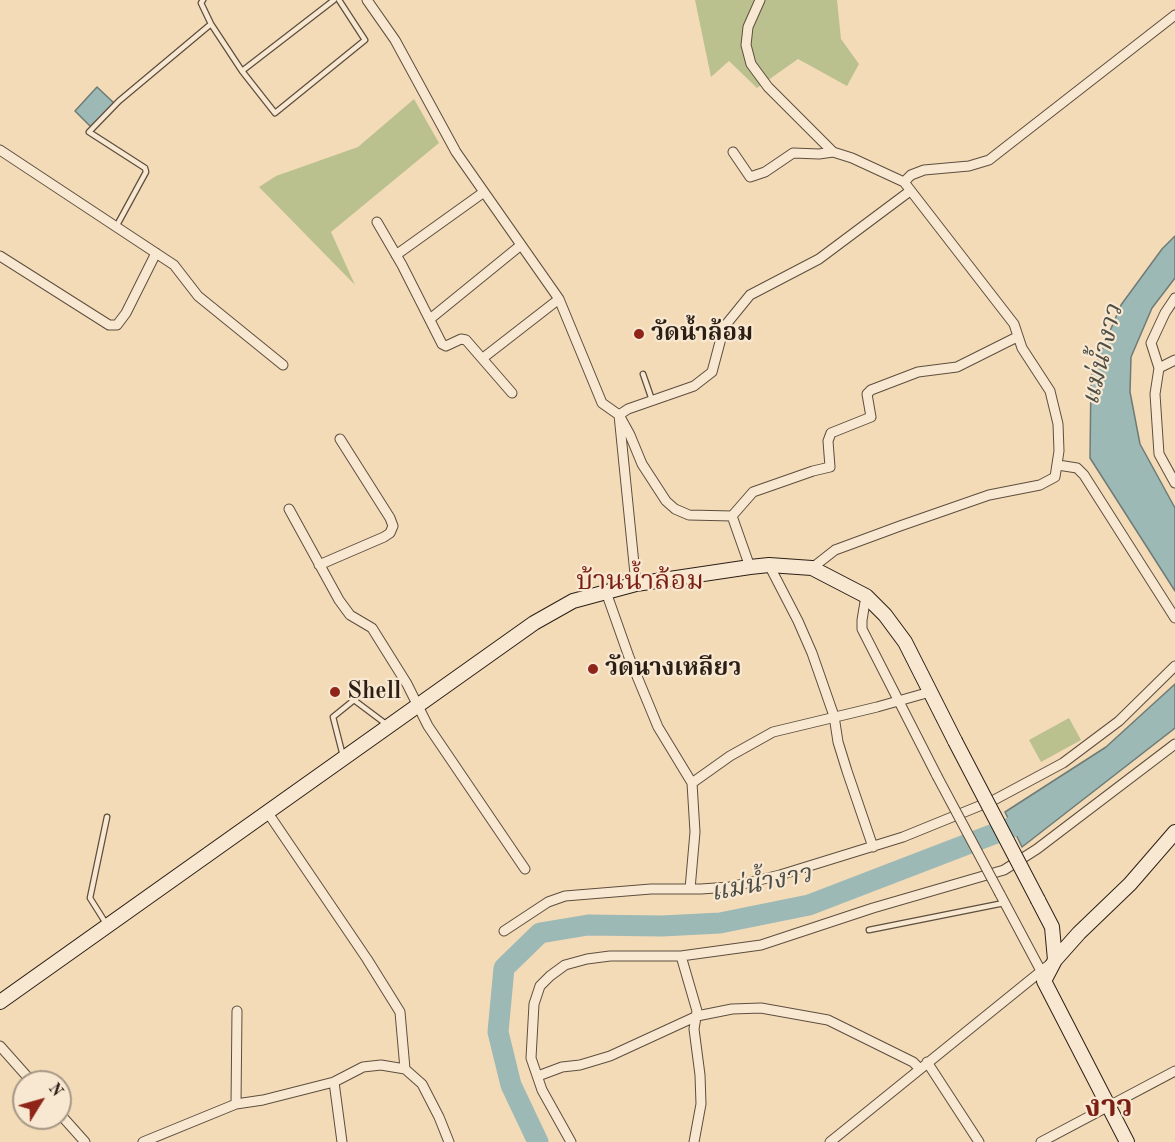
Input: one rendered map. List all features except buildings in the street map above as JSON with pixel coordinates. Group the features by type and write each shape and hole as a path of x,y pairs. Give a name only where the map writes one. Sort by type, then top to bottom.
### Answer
{"main road":[{"path":"0,1002 534,623 573,601 636,584 769,565 812,568 866,596 885,615 905,642 1052,927 1055,960"},
{"path":"1127,1142 1044,981 1055,960 1130,884 1175,832"}],"street":[{"path":"367,0 395,40 456,152 559,299 602,403 619,416 642,464 666,501 675,509 689,515 732,516"},
{"path":"760,0 748,27 746,45 751,64 768,87 833,152"},
{"path":"904,182 911,175 924,170 969,166 989,160 1175,15"},
{"path":"0,150 180,271 198,296 284,365"},
{"path":"732,152 750,177 765,172 793,153 833,152 852,158 904,182 1014,324 1022,348 1054,400 1059,451 1055,477 1040,484 989,495 835,550 812,568"},
{"path":"619,416 628,409 694,386 712,372 724,327 750,296 819,259 910,191"},
{"path":"396,255 484,192"},
{"path":"378,222 444,346 461,339 466,340 512,393"},
{"path":"430,319 522,245"},
{"path":"0,256 109,325 117,325 126,314 156,253"},
{"path":"1175,298 1151,343 1159,368 1155,394 1159,454 1175,483"},
{"path":"483,358 559,299"},
{"path":"732,516 753,492 830,467 828,441 831,433 871,417 867,394 871,390 918,372 957,368 1017,337"},
{"path":"1159,368 1175,360"},
{"path":"619,416 636,584"},
{"path":"320,565 384,537 390,533 393,526 340,439"},
{"path":"1058,465 1077,468 1084,475 1175,618"},
{"path":"289,509 339,600 350,615 372,628 428,726 525,869"},
{"path":"732,516 750,567"},
{"path":"769,565 812,653 834,716 841,752 873,847"},
{"path":"606,592 629,657 658,727 692,783 694,832 690,890"},
{"path":"866,596 862,628 937,776 1041,971"},
{"path":"504,931 548,902 565,896 651,889 690,890 730,887 780,875 903,837 994,800 1063,763 1119,721 1175,666"},
{"path":"692,783 730,756 773,732 930,692"},
{"path":"571,1142 542,1090 531,1058 534,1004 540,986 565,965 610,956 681,956 761,945 873,908 1004,870 1037,849 1175,744"},
{"path":"268,813 400,1012 405,1069"},
{"path":"681,956 697,1011 694,1029 701,1104 694,1142"},
{"path":"830,1142 1055,960"},
{"path":"538,1076 562,1067 580,1065 610,1056 697,1016 732,1009 761,1008 828,1020 913,1062 919,1068"},
{"path":"236,1104 237,1011"},
{"path":"0,1046 21,1070"},
{"path":"927,1062 979,1142"},
{"path":"143,1142 236,1104 263,1100 334,1082 363,1067 381,1065 405,1069 422,1084 449,1142"},
{"path":"1041,1142 1175,1071"},
{"path":"334,1082 342,1142"},
{"path":"72,1127 86,1142"}],"lane":[{"path":"202,0 201,3 211,24 242,71 274,113 365,40 337,0 242,71"},
{"path":"116,227 146,172 145,168 89,132 119,101 211,24"},
{"path":"644,374 652,401"},
{"path":"344,758 333,717 354,700 388,726"},
{"path":"107,817 90,898 108,926"},
{"path":"869,930 1002,898"}],"green space":[{"path":"695,0 837,0 841,39 859,64 847,86 798,59 757,88 729,61 711,77"},
{"path":"414,99 439,143 331,232 355,285 259,187 276,176 358,147"},
{"path":"1069,718 1081,740 1041,762 1029,740"}],"water":[{"path":"97,87 114,103 91,127 75,111"},
{"path":"1175,236 1175,278 1152,308 1131,357 1130,392 1140,444 1175,508 1175,591 1090,458 1091,376 1121,305 1162,249"},
{"path":"1175,684 1175,728 1022,847 1005,812 1106,747"}],"waterway":[{"name":"แม่น้ำงาว","path":"538,1142 511,1085 498,1032 504,968 540,933 588,925 662,926 720,923 809,905 1038,817"}],"place":[{"name":"วัดน้ำล้อม","path":"639,334"},
{"name":"วัดนางเหลียว","path":"593,669"},
{"name":"Shell","path":"335,692"}],"district":[{"name":"บ้านน้ำล้อม","path":"640,582"},
{"name":"งาว","path":"1109,1108"}]}
